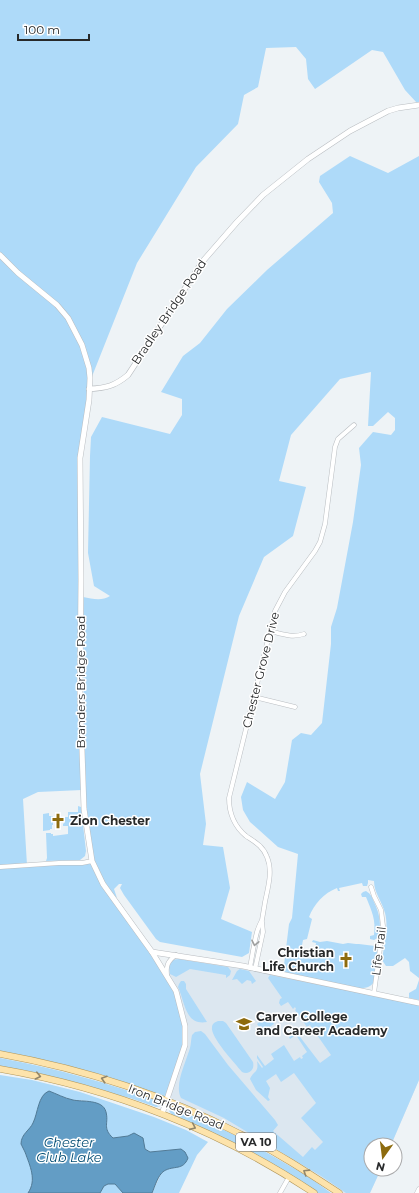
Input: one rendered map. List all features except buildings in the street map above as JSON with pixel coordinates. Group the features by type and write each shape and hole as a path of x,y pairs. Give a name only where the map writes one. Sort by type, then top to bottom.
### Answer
{"main road":[{"name":"Iron Bridge Road","path":"0,1054 90,1074 117,1082 167,1101 239,1133 288,1160 339,1193"},
{"name":"Iron Bridge Road","path":"0,1069 60,1081 125,1100 162,1114 192,1126 229,1144 289,1177 314,1193"}],"street":[{"name":"Bradley Bridge Road","path":"89,389 112,386 128,375 203,261 242,216 263,195 308,159 350,131 388,111 419,105"},
{"name":"Branders Bridge Road","path":"0,255 18,274 57,305 68,318 79,336 86,357 90,378 89,400 80,458 80,691 84,809 92,861 103,884 152,952 176,991 185,1026 185,1045 162,1114"},
{"name":"Chester Grove Drive","path":"252,968 258,931 262,920 269,881 269,865 267,857 258,844 245,835 234,823 229,805 229,798 275,611 280,600 320,542 325,524 335,447 338,440 354,424"},
{"path":"270,631 290,636 304,634"},
{"path":"254,697 294,707"},
{"path":"0,868 59,863 82,863 92,861"},
{"name":"Life Trail","path":"371,887 381,910 383,926 374,993"},
{"path":"152,952 252,968 419,1003"},
{"path":"167,976 166,967 170,960 176,955"},
{"path":"280,1193 289,1177"},
{"path":"417,1193 419,1189"}],"shaded area":[{"path":"0,0 419,0 419,103 417,103 405,90 383,52 372,50 315,89 308,79 306,59 296,47 266,48 258,87 244,95 238,124 196,167 137,263 89,384 81,446 82,790 38,792 23,799 27,865 92,861 94,868 155,956 175,992 184,1027 184,1044 166,1099 0,1053"},
{"path":"350,156 388,173 419,156 419,978 410,971 409,962 405,958 393,966 386,966 382,960 386,936 386,919 384,909 375,889 374,881 368,880 367,886 363,886 362,883 339,888 340,891 338,891 337,888 320,900 309,917 312,919 307,939 303,940 300,956 303,958 313,959 316,943 312,942 313,940 320,942 327,941 343,944 348,943 375,946 378,950 374,982 366,988 357,988 283,973 289,924 292,918 298,854 278,847 250,822 243,810 241,797 247,782 275,799 285,782 292,740 301,733 311,735 322,723 331,644 331,627 337,608 353,522 361,465 359,448 373,432 391,435 395,430 395,418 388,412 373,426 368,426 371,372 340,379 291,435 279,481 306,487 293,536 264,557 239,616 200,774 206,824 203,845 223,847 230,888 221,919 252,932 249,953 242,957 160,942 156,939 124,895 120,888 122,884 119,884 114,889 117,898 107,887 97,869 93,857 86,809 84,752 83,597 101,599 110,596 94,586 88,553 91,437 102,417 170,434 182,415 182,399 161,392 183,356 200,343 227,309 267,270 333,213 332,203 319,182 320,176"},
{"path":"78,806 81,807 86,851 85,856 80,860 46,861 46,833 51,833 53,836 68,834 68,826 63,826 64,817 68,817 68,812 78,812"},
{"path":"49,813 49,816 53,816 52,829 43,831 43,814"},
{"path":"366,891 372,897 380,919 379,937 374,940 370,939 370,936 374,935 373,916 366,897 362,897 361,894"},
{"name":"Carver College and Career Academy","path":"176,955 356,990 419,1080 394,1137 363,1137 363,1177 377,1177 370,1193 339,1193 288,1160 167,1101 167,976 170,961"},
{"path":"179,959 228,967 231,971 230,975 226,978 226,975 190,969 176,977 170,974 169,966 173,960"},
{"path":"240,969 249,971 256,981 252,984 251,981 247,980 242,984 237,979 232,980 237,971"},
{"path":"270,975 419,1003 419,1080 394,1137 363,1137 363,1177 377,1177 370,1193 346,1193 321,1176 224,1118 181,1098 179,1093 180,1080 190,1048 192,1035 195,1032 201,1031 275,1120 278,1125 273,1131 303,1157 312,1147 315,1150 323,1142 301,1118 316,1103 294,1073 281,1082 276,1074 266,1081 270,1088 268,1097 270,1100 268,1101 256,1090 250,1079 257,1070 257,1061 262,1068 263,1067 257,1058 257,1055 265,1066 274,1059 271,1054 284,1045 294,1061 300,1057 301,1059 303,1058 302,1056 307,1052 296,1035 290,1039 288,1035 292,1033 294,1035 297,1033 320,1063 331,1055 310,1025 307,1027 295,1010 295,1007 293,1009 288,1002 281,1006 279,1003 280,999 282,998 268,978"},
{"path":"419,980 419,1000 409,998 409,993 416,989"},
{"path":"181,981 184,981 186,984 186,989 207,1022 200,1022 190,1017 184,1006 178,987"},
{"path":"266,1017 270,1017 274,1024 262,1032 260,1029 262,1027 259,1027 257,1024"},
{"path":"218,1021 223,1021 226,1023 253,1062 251,1071 247,1073 242,1072 215,1037 212,1031 212,1026"},
{"path":"0,1058 41,1066 101,1082 161,1102 161,1106 156,1107 130,1098 0,1067"},
{"path":"0,1075 32,1080 80,1092 154,1117 186,1130 208,1142 197,1155 179,1193 152,1193 161,1174 181,1149 150,1152 128,1136 113,1138 107,1133 106,1111 88,1101 72,1100 64,1097 42,1097 33,1125 23,1137 31,1165 31,1187 28,1193 0,1193"},
{"path":"172,1109 205,1121 243,1139 309,1177 331,1193 317,1193 172,1115 169,1111"},
{"path":"108,1184 115,1184 123,1193 100,1193 104,1186"}],"water":[{"name":"Chester Club Lake","path":"49,1091 77,1101 92,1102 101,1105 106,1112 108,1131 113,1138 128,1136 134,1133 143,1138 145,1149 150,1152 181,1149 185,1152 188,1158 186,1162 184,1165 164,1171 160,1175 152,1193 123,1193 115,1184 108,1184 104,1186 100,1193 28,1193 32,1183 32,1173 21,1141 35,1119 40,1100 45,1093"}],"place":[{"name":"Zion Chester","path":"58,821"},
{"name":"Christian Life Church","path":"346,960"},
{"name":"Carver College and Career Academy","path":"244,1024"}]}
